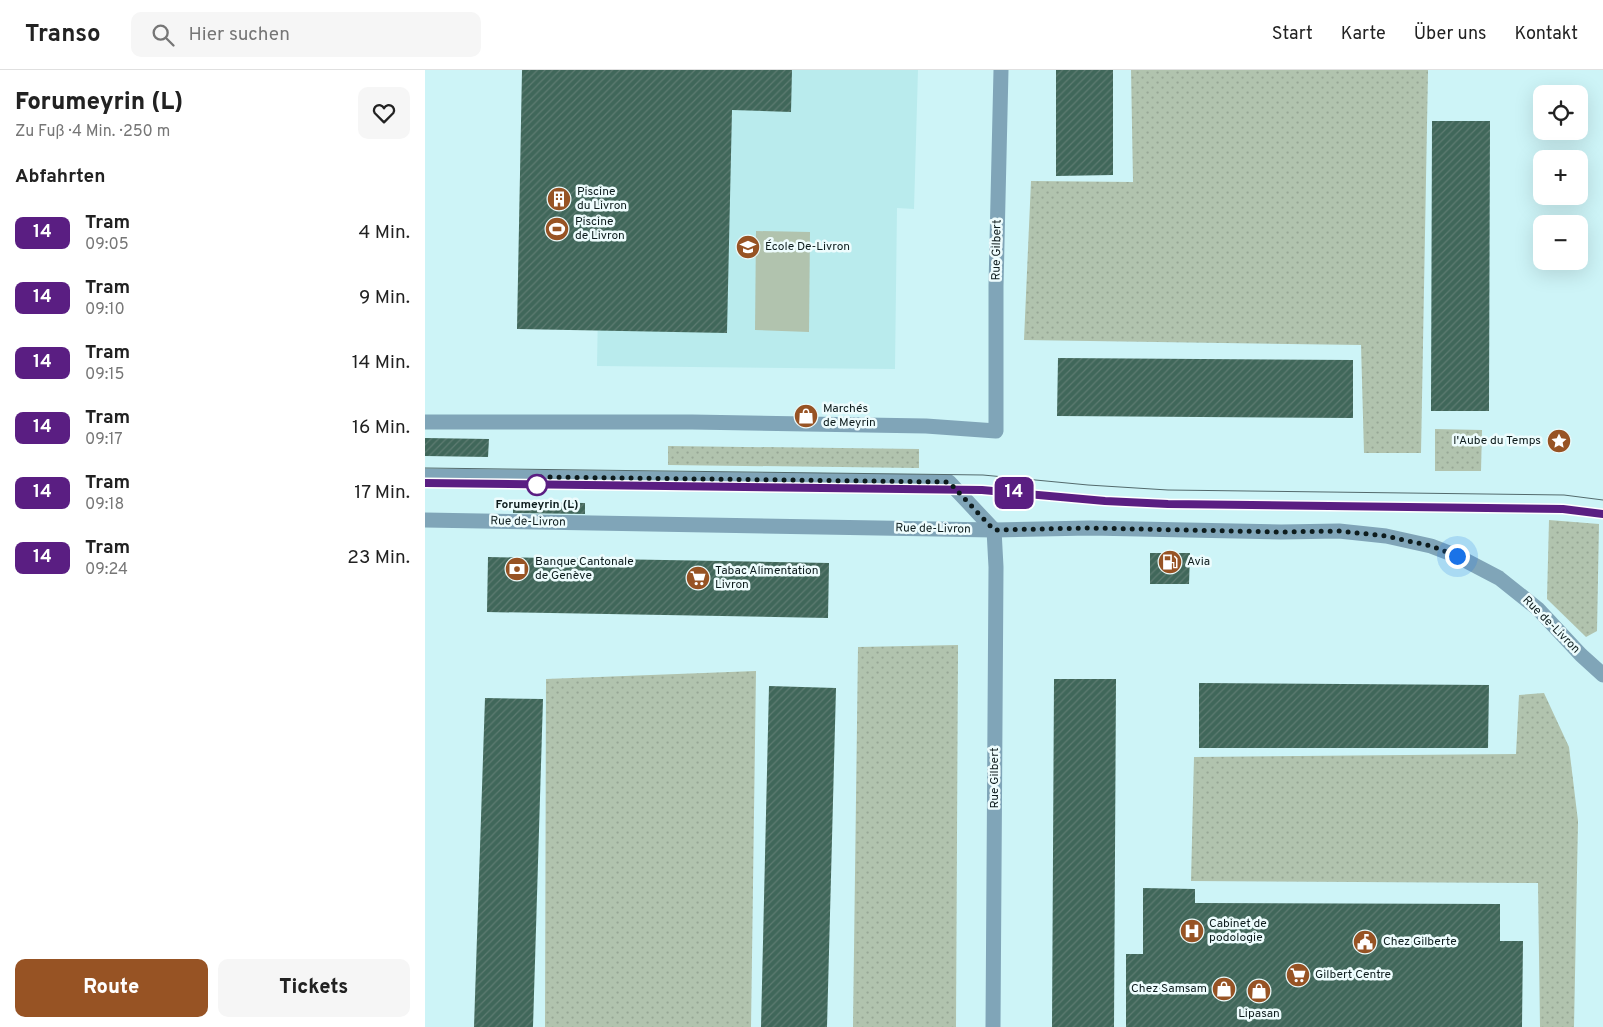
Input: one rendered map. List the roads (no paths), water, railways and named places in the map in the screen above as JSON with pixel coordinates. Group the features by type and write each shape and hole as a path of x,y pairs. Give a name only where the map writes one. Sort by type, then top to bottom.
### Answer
{"street":[{"name":"Rue Gilbert","path":"425,422 692,422 926,426 996,431 996,286 1001,70"},
{"path":"425,476 949,482 994,530"},
{"name":"Rue de-Livron","path":"425,520 994,530 1090,528 1281,532 1339,531 1386,536 1431,546 1475,565 1516,590 1539,609 1581,655 1603,675"},
{"name":"Rue Gilbert","path":"993,1027 996,577 994,530"}],"tram line":[{"path":"425,468 983,475 1168,490 1564,495 1603,500"},
{"path":"425,483 982,490 1168,504 1563,509 1603,514"},
{"name":"14","path":"425,483 982,490 1105,501 1168,504 1563,509 1603,514"}],"place":[{"name":"Piscine du Livron","path":"559,199"},
{"name":"Piscine de Livron","path":"557,229"},
{"name":"École De-Livron","path":"748,247"},
{"name":"Marchés de Meyrin","path":"806,416"},
{"name":"l'Aube du Temps","path":"1559,441"},
{"name":"Forumeyrin (L)","path":"537,485"},
{"name":"Avia","path":"1170,562"},
{"name":"Banque Cantonale de Genève","path":"517,569"},
{"name":"Tabac Alimentation Livron","path":"698,578"},
{"name":"Cabinet de podologie","path":"1192,931"},
{"name":"Chez Gilberte","path":"1365,942"},
{"name":"Gilbert Centre","path":"1298,975"},
{"name":"Chez Samsam","path":"1224,989"},
{"name":"Lipasan","path":"1259,991"}]}
